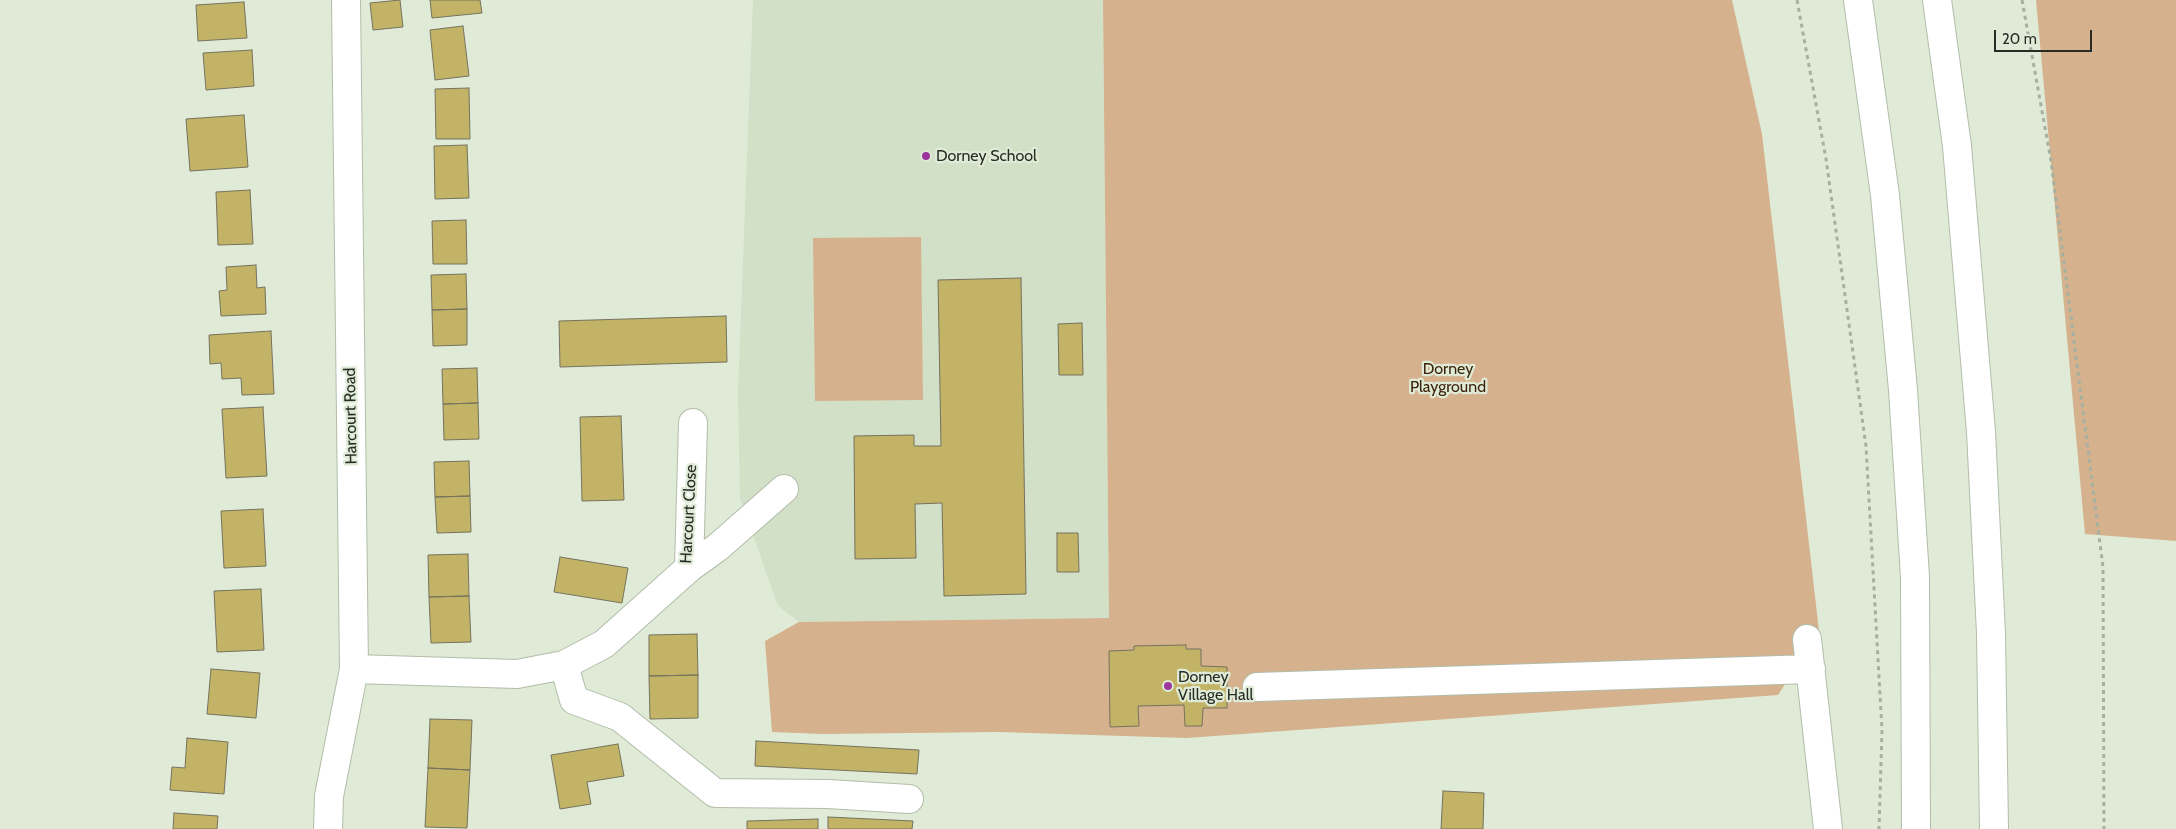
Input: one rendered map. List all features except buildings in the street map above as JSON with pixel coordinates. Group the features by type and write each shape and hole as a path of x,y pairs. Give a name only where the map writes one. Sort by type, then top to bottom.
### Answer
{"main road":[{"name":"Harcourt Road","path":"328,829 329,796 354,669 346,0"},
{"path":"1858,0 1885,196 1903,390 1914,577 1916,829"},
{"path":"1937,0 1957,146 1981,432 1991,632 1994,829"},
{"name":"Harcourt Close","path":"354,669 517,674 564,665 604,644 689,568 693,423"},
{"path":"689,568 718,547 784,489"},
{"path":"1807,639 1828,829"},
{"path":"564,665 574,700 620,717 715,793 828,794 909,799"},
{"path":"1257,687 1810,669"}],"path":[{"path":"1797,0 1826,159 1866,446 1882,730 1879,829"},
{"path":"2022,0 2051,161 2103,567 2104,829"}],"shaded area":[{"name":"Dorney School","path":"753,0 1103,0 1109,618 799,622 778,606 740,498 738,392"}],"green space":[{"name":"Dorney Playground","path":"1103,0 1732,0 1762,134 1819,631 1778,695 1187,738 998,732 823,734 772,732 765,641 799,622 1109,618"},
{"path":"2036,0 2176,0 2176,541 2085,534"},
{"path":"921,237 923,400 815,401 813,238"}],"place":[{"name":"Dorney School","path":"926,156"},
{"name":"Dorney Village Hall","path":"1168,686"}]}
